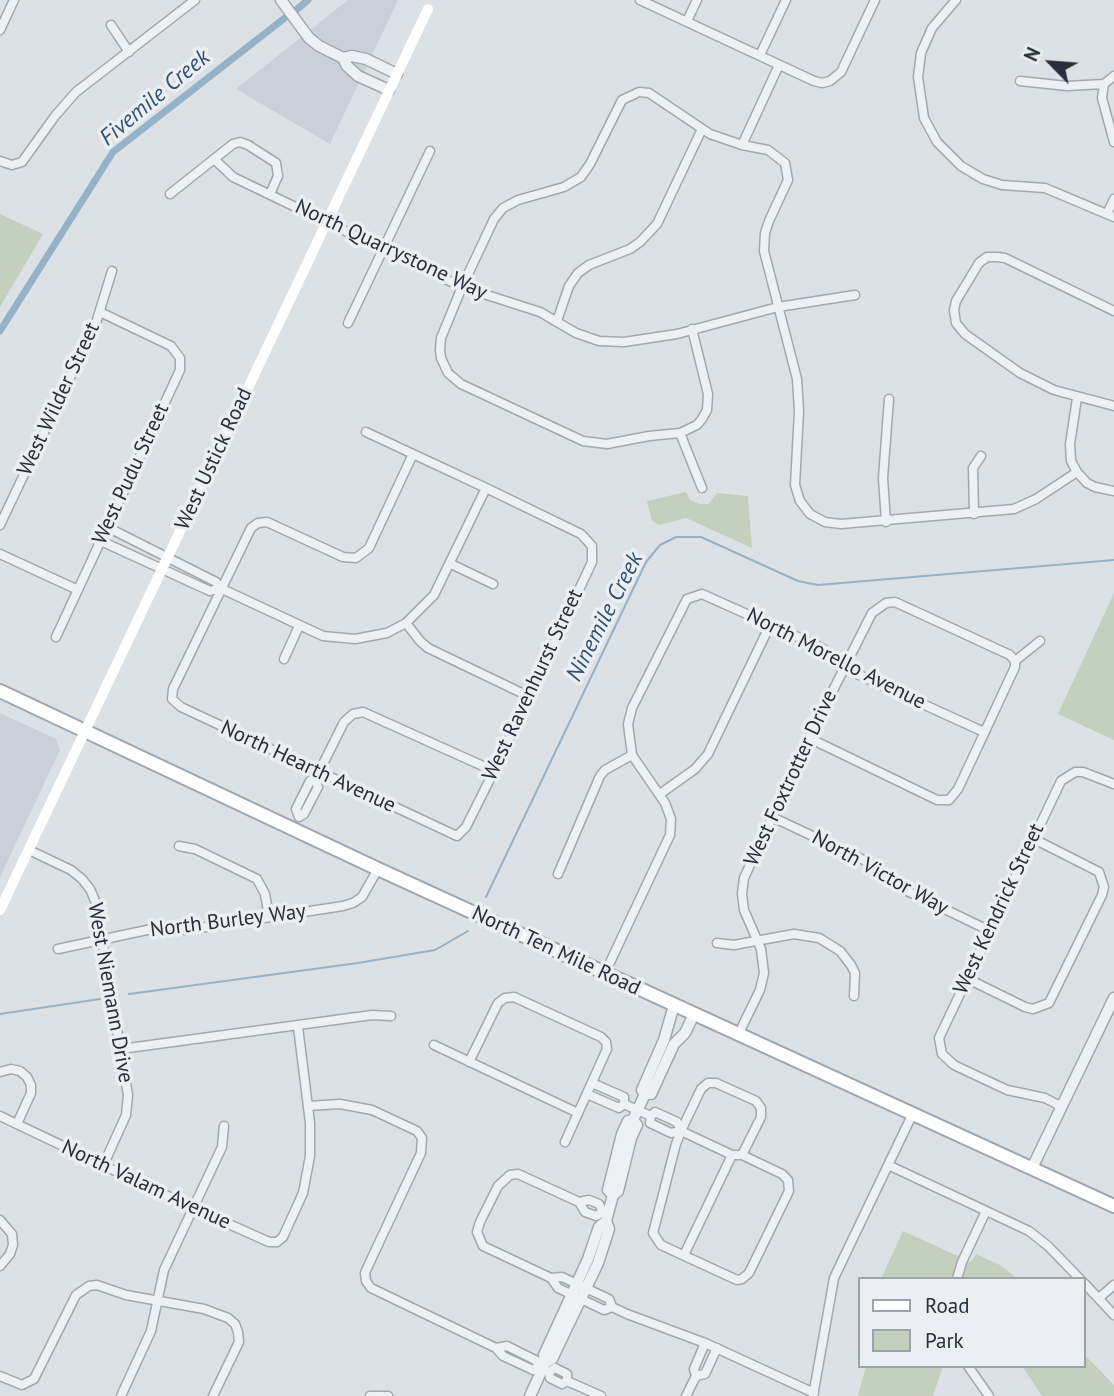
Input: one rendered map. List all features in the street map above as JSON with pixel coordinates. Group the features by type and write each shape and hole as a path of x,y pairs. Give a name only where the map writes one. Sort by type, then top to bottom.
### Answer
{"main road":[{"name":"West Ustick Road","path":"0,910 428,9"},
{"name":"North Ten Mile Road","path":"0,691 378,869 1114,1206"}],"street":[{"path":"0,30 14,0"},
{"path":"0,161 16,165 27,157 65,104 83,87 195,0"},
{"path":"281,0 309,38 319,46 343,58 352,56 366,59 397,74"},
{"path":"640,0 814,81 830,81 841,72 875,0"},
{"path":"687,21 697,0"},
{"path":"760,55 786,0"},
{"path":"956,0 932,28 921,52 918,77 924,118 937,142 961,166 983,179 1002,185 1045,188 1111,215 1114,199"},
{"path":"111,25 129,52"},
{"path":"343,58 346,66 358,76 389,90"},
{"path":"742,145 779,65"},
{"path":"1020,81 1067,86 1104,84 1114,76"},
{"path":"1104,84 1102,98 1114,142"},
{"path":"692,330 708,402 702,419 697,425 680,433 607,444 591,443 461,384 448,373 440,350 441,338 462,287 494,219 503,208 518,200 564,187 581,177 617,108 629,95 639,92 657,97 718,137 768,150 785,163 788,172 785,188 769,221 764,242 798,387 795,477 800,501 817,519 833,524 886,522 974,514 1021,506 1077,472"},
{"path":"557,321 569,286 578,273 589,265 630,249 657,224 702,129"},
{"path":"170,194 233,144 240,142 276,163 278,176 270,194"},
{"path":"348,323 430,151"},
{"name":"North Quarrystone Way","path":"214,159 233,177 462,287 540,312 584,336 607,342 632,341 692,330 778,307 856,295"},
{"path":"1114,311 1005,258 987,257 972,270 954,310 956,323 965,334 1020,373 1077,398 1114,406"},
{"name":"West Wilder Street","path":"0,525 100,312 112,271"},
{"name":"West Pudu Street","path":"56,638 180,370 180,358 171,346 100,312"},
{"path":"1077,398 1070,453 1077,472 1095,487 1114,491"},
{"path":"886,522 883,478 889,399"},
{"path":"107,527 216,582 220,589 323,636 347,639 379,635 406,624 435,595 486,488 366,432"},
{"path":"680,433 702,488"},
{"path":"220,589 251,528 258,523 267,522 342,557 356,558 369,548 414,454"},
{"path":"974,514 974,468 981,456"},
{"name":"West Ravenhurst Street","path":"457,836 466,827 494,771 592,562 592,546 582,534 486,488"},
{"path":"101,541 210,591 220,589"},
{"path":"0,554 78,590"},
{"path":"451,564 493,584"},
{"name":"North Hearth Avenue","path":"220,589 173,689 172,699 181,707 317,776 457,836"},
{"name":"North Morello Avenue","path":"632,755 627,732 629,716 687,599 702,594 820,647 834,655 845,666 984,732"},
{"name":"West Foxtrotter Drive","path":"738,1035 762,981 764,965 744,910 743,886 747,870 872,613 886,603 895,602 1010,655 1015,661"},
{"path":"406,624 428,648 528,696"},
{"path":"660,794 695,769 708,754 770,625"},
{"path":"284,659 299,626"},
{"path":"809,738 937,800 949,800 958,789 1015,667 1015,661 1040,641"},
{"path":"293,829 318,787 317,776 344,722 353,714 363,712 379,718 494,771"},
{"path":"558,874 600,776 605,770 632,755 660,794 671,819 668,844 605,973"},
{"name":"West Kendrick Street","path":"1062,1107 1045,1098 1007,1090 954,1065 942,1054 939,1046 941,1030 1056,788 1067,776 1083,772 1114,784"},
{"name":"North Victor Way","path":"772,817 868,862 901,888 988,930"},
{"path":"966,978 1026,1007 1041,1007 1049,1003 1102,895 1103,879 1092,867 1032,838"},
{"path":"179,846 195,849 257,879 265,894 269,917"},
{"name":"West Niemann Drive","path":"29,850 71,870 90,889 96,903 127,1085 128,1105 103,1166"},
{"name":"North Burley Way","path":"58,949 162,927 186,930 353,903 369,888 378,869"},
{"path":"717,943 734,945 804,934 819,938 840,951 851,965 855,974 854,996"},
{"path":"469,1062 498,1003 505,998 514,997 601,1037 606,1042 607,1049 565,1142"},
{"path":"1032,1168 1109,1020 1114,998"},
{"path":"645,1094 642,1090 664,1040 674,1005"},
{"path":"645,1094 651,1094 674,1044 685,1033 694,1014"},
{"path":"121,1049 372,1015 391,1016"},
{"path":"298,1027 307,1107 340,1104 372,1110 411,1126 422,1138 421,1153 365,1273 371,1288 496,1348 507,1346 537,1360 550,1378 562,1384 567,1381 601,1396"},
{"path":"435,1045 578,1113"},
{"path":"0,1072 11,1069 20,1071 31,1085 31,1093 17,1124"},
{"path":"592,1083 624,1097 624,1104 636,1115 651,1116 650,1123 671,1133 681,1131 732,1155 742,1155 782,1174 788,1180 789,1191 749,1273 742,1279 734,1279 656,1240 653,1233 666,1177 681,1131 701,1089 708,1083 716,1083 756,1101 761,1108 761,1117 742,1155"},
{"path":"587,1094 619,1108 624,1104"},
{"path":"530,1396 544,1368 544,1355 581,1286 598,1227 606,1215 613,1195 618,1191 631,1138 637,1125 636,1115 645,1094"},
{"name":"North Valam Avenue","path":"0,1116 193,1208 269,1242 277,1242 283,1237 303,1193 310,1157 307,1107"},
{"path":"606,1215 599,1203 589,1200 579,1202 518,1174 510,1175 498,1186 478,1232 479,1240 483,1246 551,1278 558,1288 604,1310 612,1307 705,1343 813,1394 834,1278 913,1113"},
{"path":"121,1396 151,1331 164,1270 222,1147 224,1126"},
{"path":"684,1255 732,1155"},
{"path":"888,1166 1036,1235 1078,1277"},
{"path":"958,1277 986,1211"},
{"path":"0,1220 12,1234 13,1245 10,1254 0,1266"},
{"path":"551,1278 562,1277 609,1299 612,1307"},
{"path":"1099,1298 1114,1284"},
{"path":"0,1376 22,1385 29,1383 38,1374 76,1295 81,1290 97,1285 125,1295 204,1309 228,1318 235,1324 239,1342 213,1396"},
{"path":"1086,1285 1114,1315"},
{"path":"686,1396 696,1376 694,1368 705,1343"},
{"path":"696,1376 705,1374 717,1348"},
{"path":"969,1368 989,1396"},
{"path":"370,1396 387,1396"}],"shaded area":[{"path":"348,0 398,0 330,144 236,89"},
{"path":"0,713 56,739 60,750 0,877"}],"green space":[{"path":"0,214 43,234 0,307"},
{"path":"686,492 690,500 699,504 708,504 717,493 748,496 752,548 686,518 659,525 652,521 647,501"},
{"path":"1114,593 1114,740 1058,714"},
{"path":"903,1231 971,1262 976,1254 1000,1265 1015,1277 882,1277"},
{"path":"1086,1356 1114,1385 1114,1396 1042,1396 1023,1368 1086,1368"},
{"path":"865,1368 942,1368 933,1396 858,1396"}],"waterway":[{"name":"Fivemile Creek","path":"296,10 308,0"},
{"name":"Fivemile Creek","path":"0,331 113,152 286,17"},
{"name":"Ninemile Creek","path":"486,897 646,562 660,545 676,537 701,537 798,581 818,585 1114,560"},
{"name":"Ninemile Creek","path":"129,994 435,950 468,931"},
{"name":"Ninemile Creek","path":"0,1014 100,999"}]}
